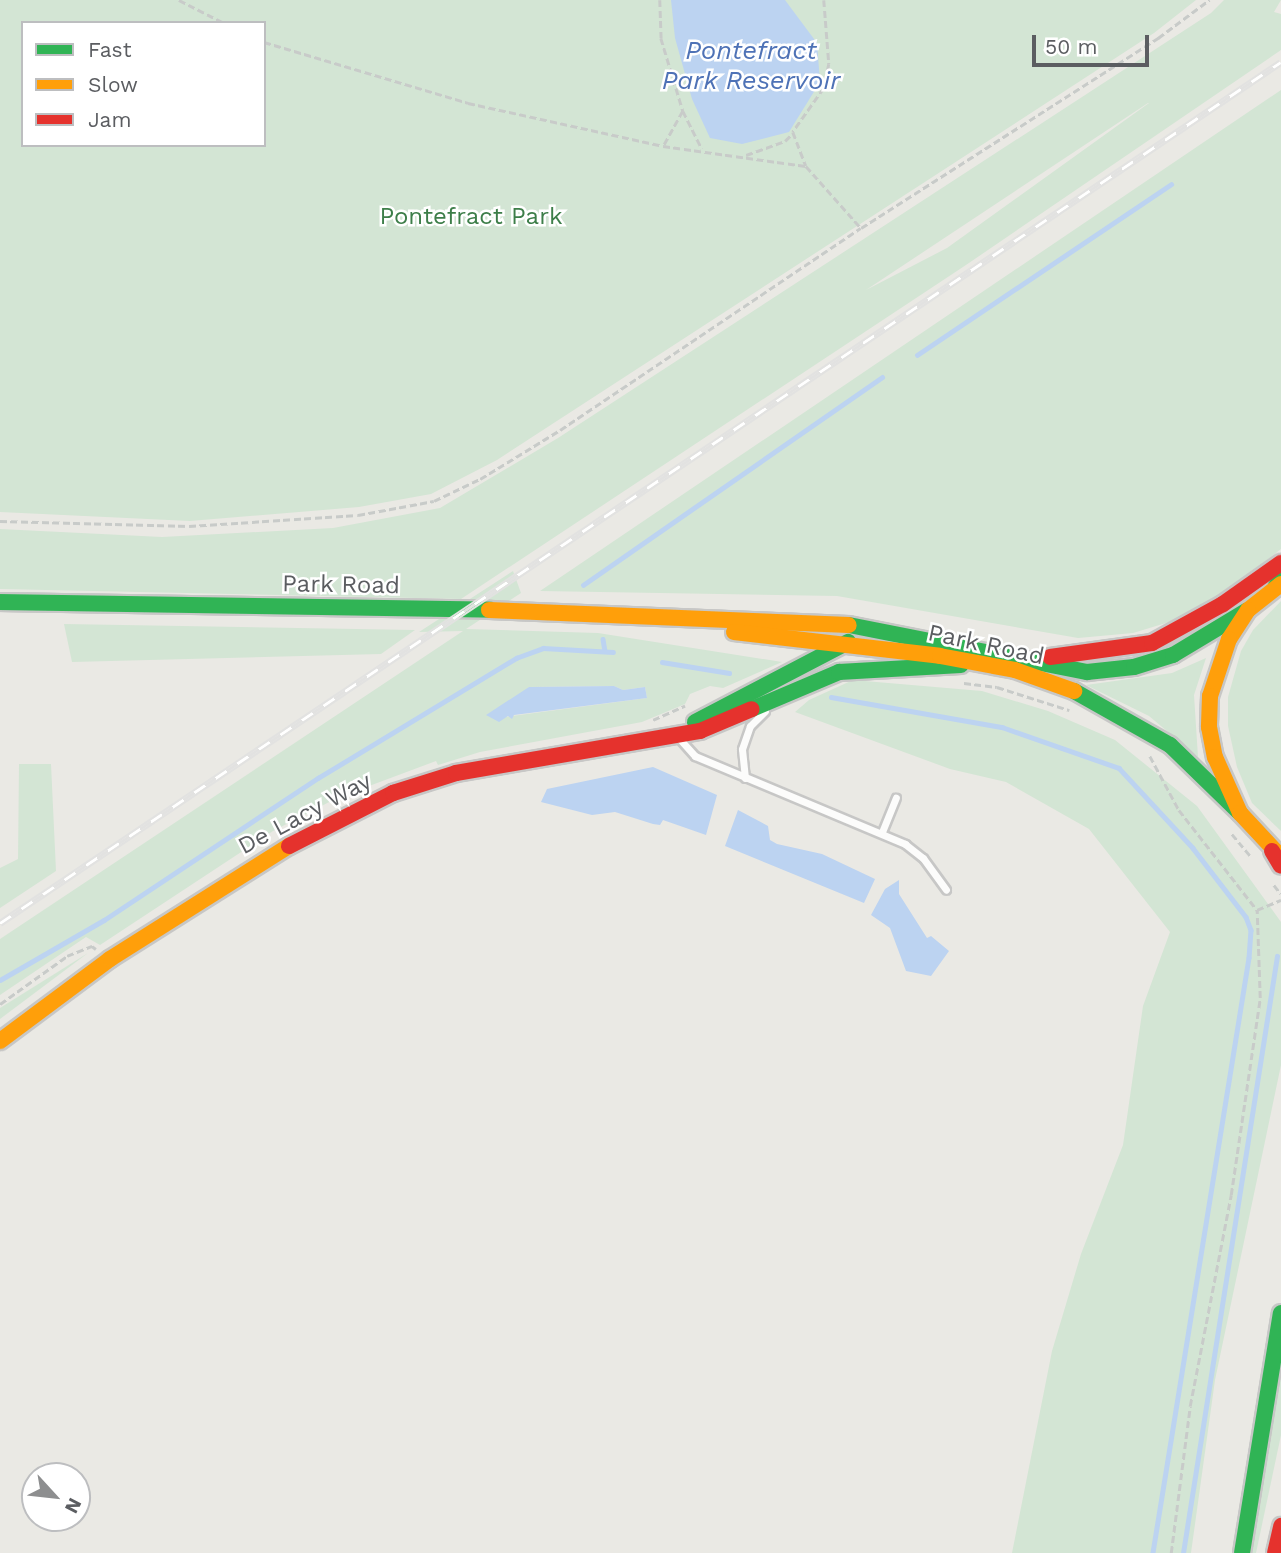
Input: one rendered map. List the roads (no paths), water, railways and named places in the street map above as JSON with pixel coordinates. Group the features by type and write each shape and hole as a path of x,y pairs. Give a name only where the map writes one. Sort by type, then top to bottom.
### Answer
{"main road":[{"path":"1031,658 1122,650 1152,643 1213,610 1281,563"},
{"path":"1279,584 1248,610 1217,666 1209,727 1215,757 1240,813 1276,854 1281,866"},
{"name":"Park Road","path":"0,602 565,611 681,620 871,626 1087,672 1134,667 1192,647 1248,610"},
{"name":"Park Road","path":"681,620 701,628 983,664 1015,670 1066,687 1152,732 1190,762 1240,813"},
{"name":"De Lacy Way","path":"676,732 844,645 871,626"},
{"name":"De Lacy Way","path":"0,1041 110,959 301,837 393,793 456,773 676,732 700,731 839,672 983,664"},
{"path":"1242,1553 1281,1313"},
{"path":"1275,1553 1281,1526"}],"lane":[{"path":"745,778 742,749 751,726 779,699"},
{"path":"676,732 688,753 882,832 923,858 946,890"},
{"path":"882,832 896,798"}],"water":[{"name":"Pontefract Park Reservoir","path":"671,0 785,0 817,43 820,82 789,132 742,144 710,138 692,99 675,38"},
{"path":"614,686 623,690 645,687 647,698 514,715 512,719 508,716 499,722 486,715 529,687"},
{"path":"653,767 717,795 706,835 663,820 660,825 615,812 592,815 541,802 547,789"},
{"path":"738,810 768,826 770,840 777,844 822,854 875,879 864,903 725,846"},
{"path":"899,880 899,894 927,938 931,936 949,951 931,976 906,971 890,928 871,915 885,889"}],"waterway":[{"path":"917,355 1171,184"},
{"path":"583,585 882,377"},
{"path":"603,639 605,651"},
{"path":"0,980 104,920 318,778 516,658 543,648 613,652"},
{"path":"662,662 729,673"},
{"path":"831,697 1002,727 1119,768 1193,848 1246,917 1251,930 1249,958 1153,1553"},
{"path":"1183,1553 1277,956"}],"railway":[{"path":"0,923 1281,62"}],"park label":[{"name":"Pontefract Park","path":"471,217"}]}
